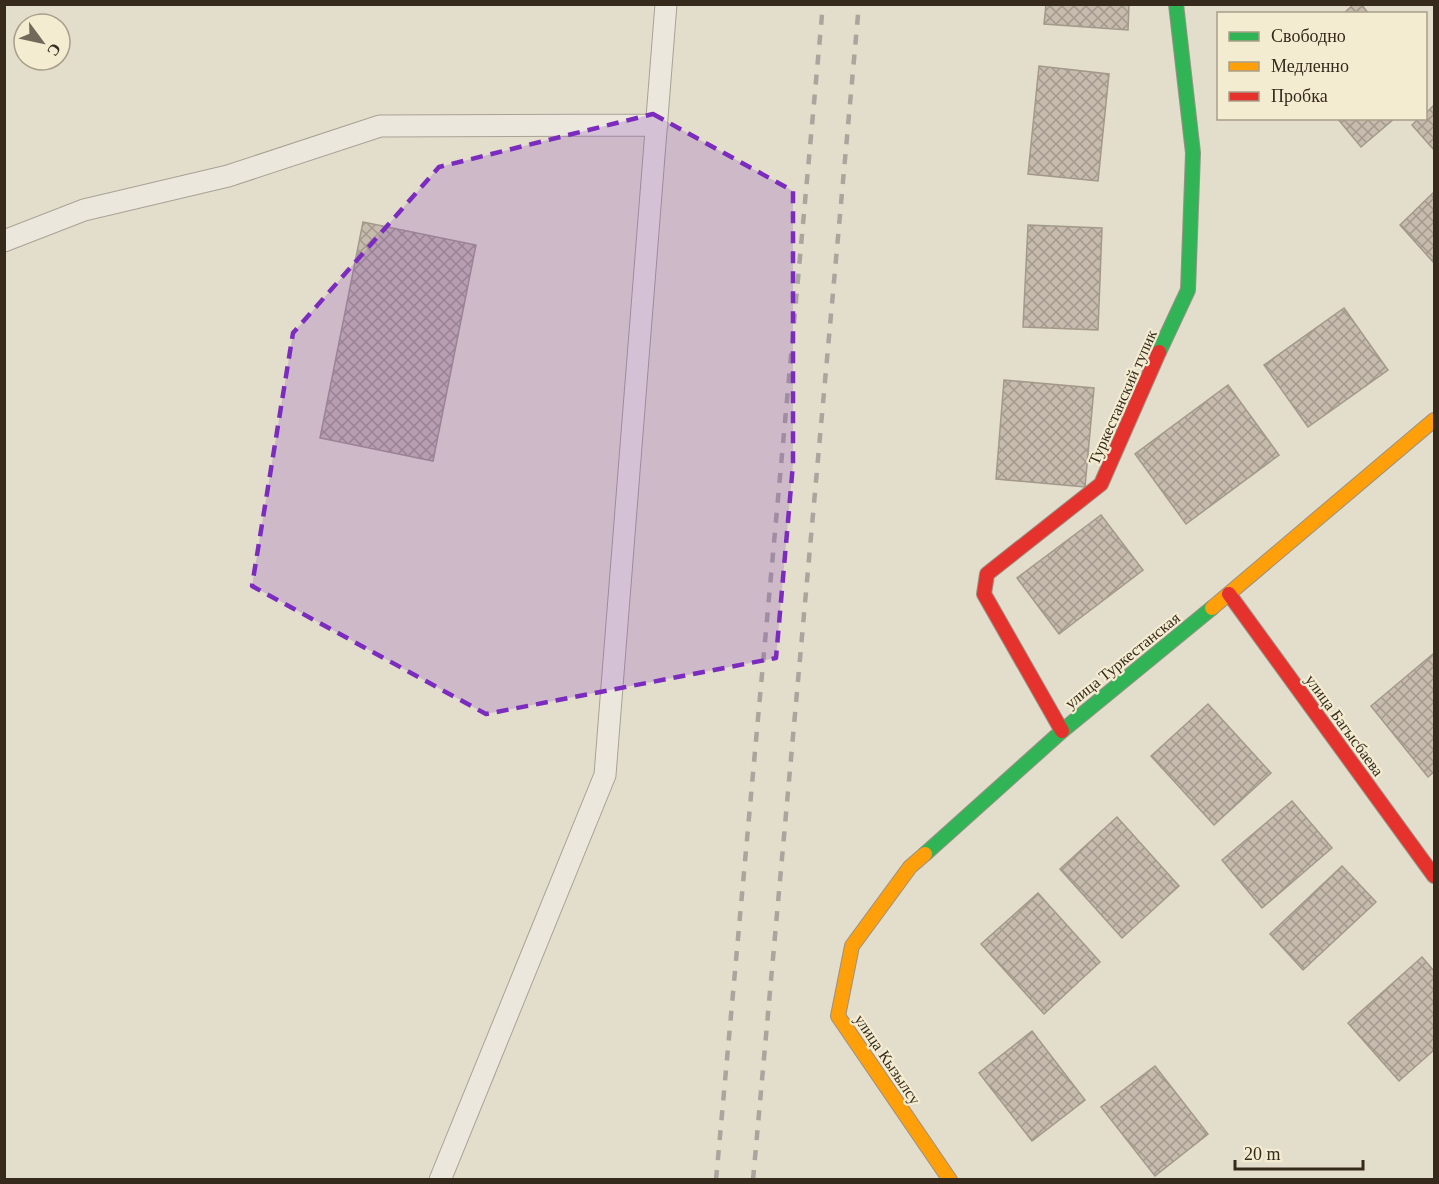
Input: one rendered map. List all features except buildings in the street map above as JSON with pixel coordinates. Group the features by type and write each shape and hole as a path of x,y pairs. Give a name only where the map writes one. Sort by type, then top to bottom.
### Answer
{"street":[{"name":"Туркестанский тупик","path":"1062,731 984,594 987,574 1101,484 1188,290 1192,153 1176,4"},
{"name":"улица Туркестанская","path":"852,946 910,867 1062,731 1229,594 1434,420"},
{"name":"улица Багысбаева","path":"1229,594 1434,876"},
{"name":"улица Кызылсу","path":"852,946 838,1016 950,1179"}],"lane":[{"path":"440,1179 605,775 666,4"},
{"path":"4,241 84,210 228,176 380,126 657,125"}],"highlighted area":[{"path":"653,114 793,191 793,464 776,658 486,714 252,586 293,333 439,167"}],"railway":[{"path":"716,1180 823,4"},
{"path":"753,1180 859,4"}],"traffic: fast":[{"path":"1159,352 1188,290 1193,153 1176,4"},
{"path":"925,854 1062,731 1212,608"}],"traffic: slow":[{"path":"1212,608 1434,420"},
{"path":"925,854 910,867 852,946 838,1016 950,1180"}],"traffic: jam":[{"path":"1062,731 984,594 987,574 1101,484 1159,352"},
{"path":"1229,594 1434,876"}]}
